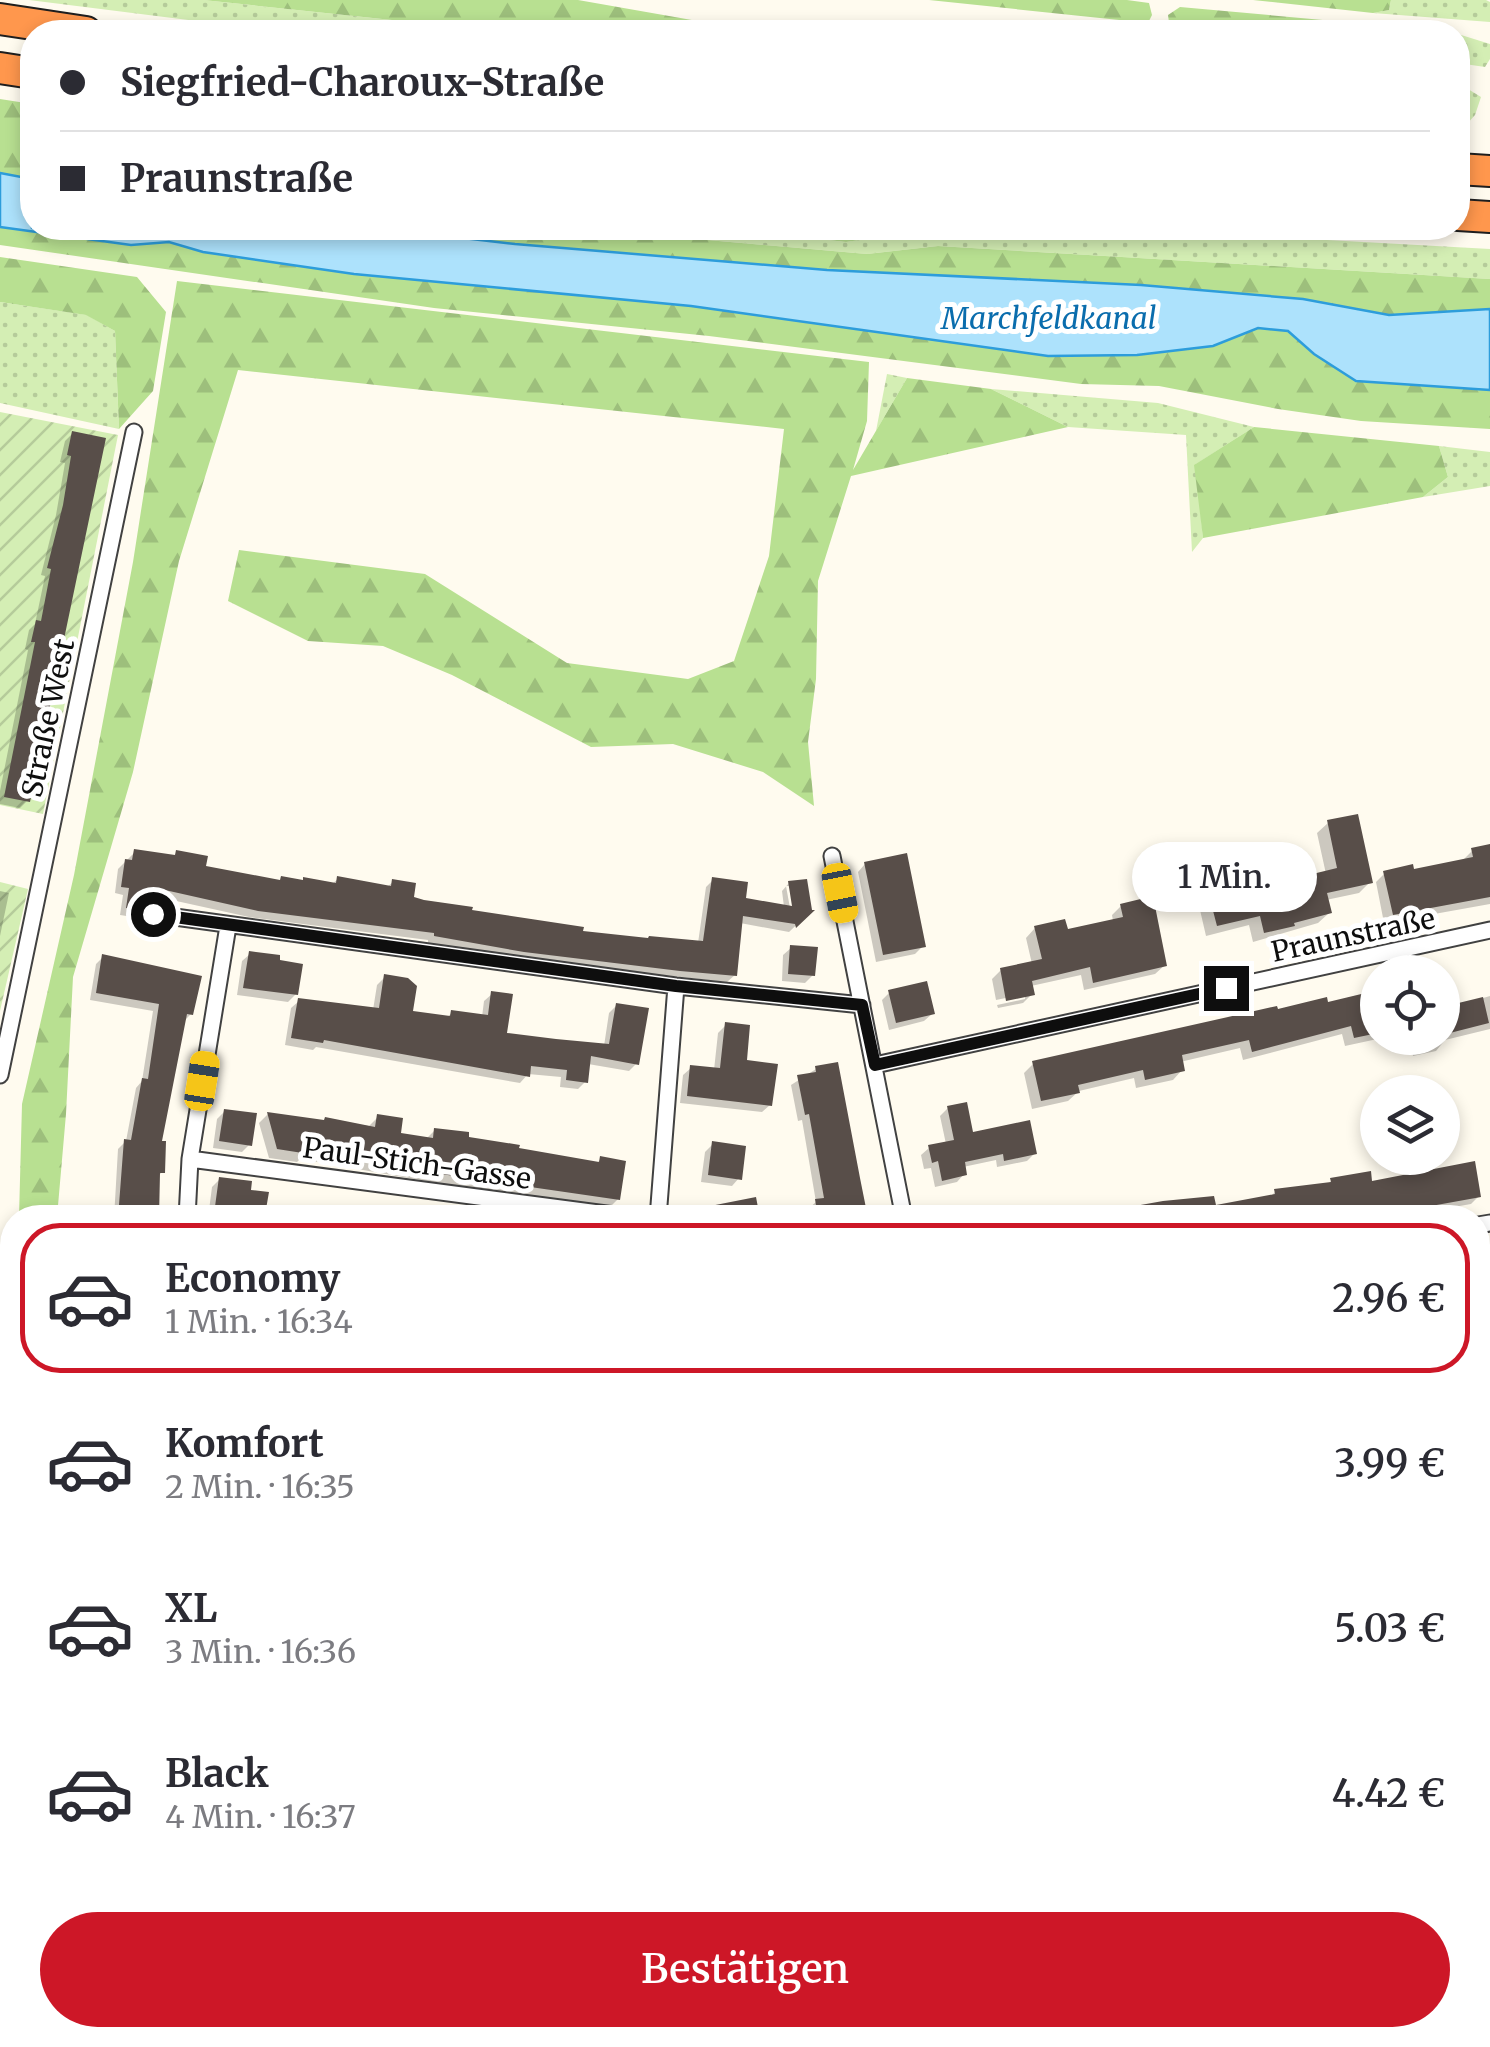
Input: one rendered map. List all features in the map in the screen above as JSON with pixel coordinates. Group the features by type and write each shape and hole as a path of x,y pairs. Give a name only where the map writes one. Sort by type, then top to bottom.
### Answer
{"street":[{"name":"Straße West","path":"0,1075 134,432"},
{"path":"832,856 902,1205"},
{"path":"153,914 676,986 862,1005"},
{"path":"188,1205 190,1158 228,926"},
{"name":"Praunstraße","path":"875,1065 1490,930"},
{"path":"659,1205 676,986"},
{"name":"Paul-Stich-Gasse","path":"190,1158 540,1205"}],"green space":[{"path":"29,0 203,0 392,20 188,20"},
{"path":"203,0 578,0 692,20 392,20"},
{"path":"929,0 1149,3 1150,20"},
{"path":"1253,0 1391,0 1389,10 1373,13"},
{"path":"1391,0 1486,0 1490,2 1490,22 1373,13 1389,10"},
{"path":"1180,7 1324,20 1169,20 1168,15"},
{"path":"1470,38 1490,44 1490,59 1485,67 1470,65"},
{"path":"1470,90 1481,97 1470,121"},
{"path":"0,99 20,102 20,177 0,173"},
{"path":"0,227 20,230 20,240 95,240 131,245 169,242 203,252 354,274 691,306 1048,356 1137,355 1213,346 1258,328 1289,331 1314,354 1356,381 1490,390 1490,429 1361,421 1159,386 1081,384 709,336 434,308 0,245"},
{"path":"480,240 708,240 867,254 938,246 1490,279 1490,309 1389,315 1303,299 1141,285 827,270"},
{"path":"708,240 1327,240 1490,249 1490,279 938,246 867,254"},
{"path":"0,257 137,277 166,312 153,391 119,429 115,331 86,315 0,302"},
{"path":"177,281 869,362 867,421 853,470 907,378 991,389 1068,427 851,476 818,581 816,679 808,742 814,806 763,772 673,744 591,747 452,675 383,646 308,641 228,601 239,550 425,574 567,663 688,679 734,661 769,556 784,429 238,370 179,561 133,772 73,977 58,1205 19,1205 22,1104 74,875 133,562"},
{"path":"0,302 87,315 115,331 119,429 0,403"},
{"path":"887,374 907,378 876,431"},
{"path":"991,389 1158,403 1254,427 1196,464 1203,538 1192,552 1186,435 1068,427"},
{"path":"0,412 118,435 43,814 0,805"},
{"path":"1254,427 1439,446 1448,477 1423,497 1203,538 1194,465"},
{"path":"1439,446 1490,452 1490,486 1423,497 1448,477"},
{"path":"0,882 28,889 0,1011"}],"water":[{"name":"Marchfeldkanal","path":"0,173 20,177 20,230 0,227"},
{"name":"Marchfeldkanal","path":"95,240 480,240 827,270 1141,285 1303,299 1389,315 1490,309 1490,390 1356,381 1314,354 1288,331 1258,328 1213,346 1137,355 1048,356 691,306 354,274 203,252 169,242 131,245"}],"building":[{"path":"72,431 106,438 30,802 4,797 35,642 31,642 36,620 41,621 51,569 47,568 63,505"},
{"path":"1358,814 1373,883 1327,893 1332,913 1294,923 1295,926 1264,933 1260,916 1217,926 1206,884 1244,875 1242,865 1278,856 1284,881 1337,868 1327,820"},
{"path":"1179,843 1188,884 1161,889 1152,848"},
{"path":"1490,844 1490,897 1393,915 1383,871 1473,857 1471,848"},
{"path":"134,849 208,856 206,866 280,880 281,876 303,877 336,883 337,876 391,886 392,879 416,883 414,897 424,900 584,927 583,931 648,938 703,941 712,877 748,882 746,898 792,906 788,881 807,879 815,910 796,928 795,924 743,916 737,976 680,971 524,952 434,933 258,911 156,888 155,892 147,891 143,910 126,908 129,888 121,887 125,859 132,860"},
{"path":"907,853 926,947 883,955 864,862"},
{"path":"1153,896 1167,966 1093,983 1090,967 1032,981 1035,995 1006,1001 1000,968 1042,959 1034,926 1065,919 1068,929 1123,917 1120,904"},
{"path":"790,945 818,947 815,976 788,974"},
{"path":"249,951 280,955 280,960 303,964 298,995 243,988"},
{"path":"102,954 202,976 193,1015 187,1014 162,1141 166,1141 165,1173 160,1173 159,1205 119,1205 124,1139 131,1140 142,1078 148,1079 159,1004 96,993"},
{"path":"384,974 408,978 417,986 413,1011 450,1016 451,1010 488,1015 491,991 513,994 507,1033 609,1044 616,1003 649,1008 639,1065 591,1056 588,1083 566,1080 567,1070 531,1066 530,1077 324,1040 323,1043 291,1038 298,998 379,1008"},
{"path":"927,981 935,1014 896,1023 888,990"},
{"path":"1360,994 1360,1037 1354,1038 1351,1026 1252,1052 1249,1040 1182,1055 1185,1071 1145,1080 1143,1070 1078,1085 1080,1093 1041,1101 1032,1061 1277,1006 1278,1009 1327,997 1328,1002"},
{"path":"1483,997 1489,1023 1460,1030 1460,1003"},
{"path":"725,1022 750,1025 747,1060 778,1064 772,1106 687,1096 690,1065 720,1068"},
{"path":"838,1062 866,1205 816,1205 815,1199 824,1198 809,1114 805,1115 797,1075 816,1072 815,1066"},
{"path":"967,1102 973,1132 1030,1120 1037,1154 1004,1161 1003,1154 965,1162 967,1175 942,1181 938,1161 932,1163 928,1145 954,1140 947,1106"},
{"path":"224,1109 257,1113 252,1146 219,1141"},
{"path":"267,1112 324,1120 325,1117 375,1127 377,1114 403,1118 401,1133 433,1138 434,1128 469,1132 469,1137 520,1145 519,1148 599,1162 600,1156 626,1161 620,1200 309,1150 309,1154 277,1149"},
{"path":"712,1141 746,1146 742,1180 708,1175"},
{"path":"1475,1161 1481,1197 1436,1205 1216,1205 1275,1194 1274,1189 1331,1182 1330,1178 1371,1175 1372,1181 1403,1175 1460,1175 1460,1164"},
{"path":"219,1177 252,1181 251,1190 269,1192 267,1205 215,1205"},
{"path":"1214,1196 1216,1205 1140,1205"},
{"path":"756,1197 758,1205 715,1205"}],"route":[{"path":"153,914 676,986 862,1005 875,1065 1226,988"}]}
